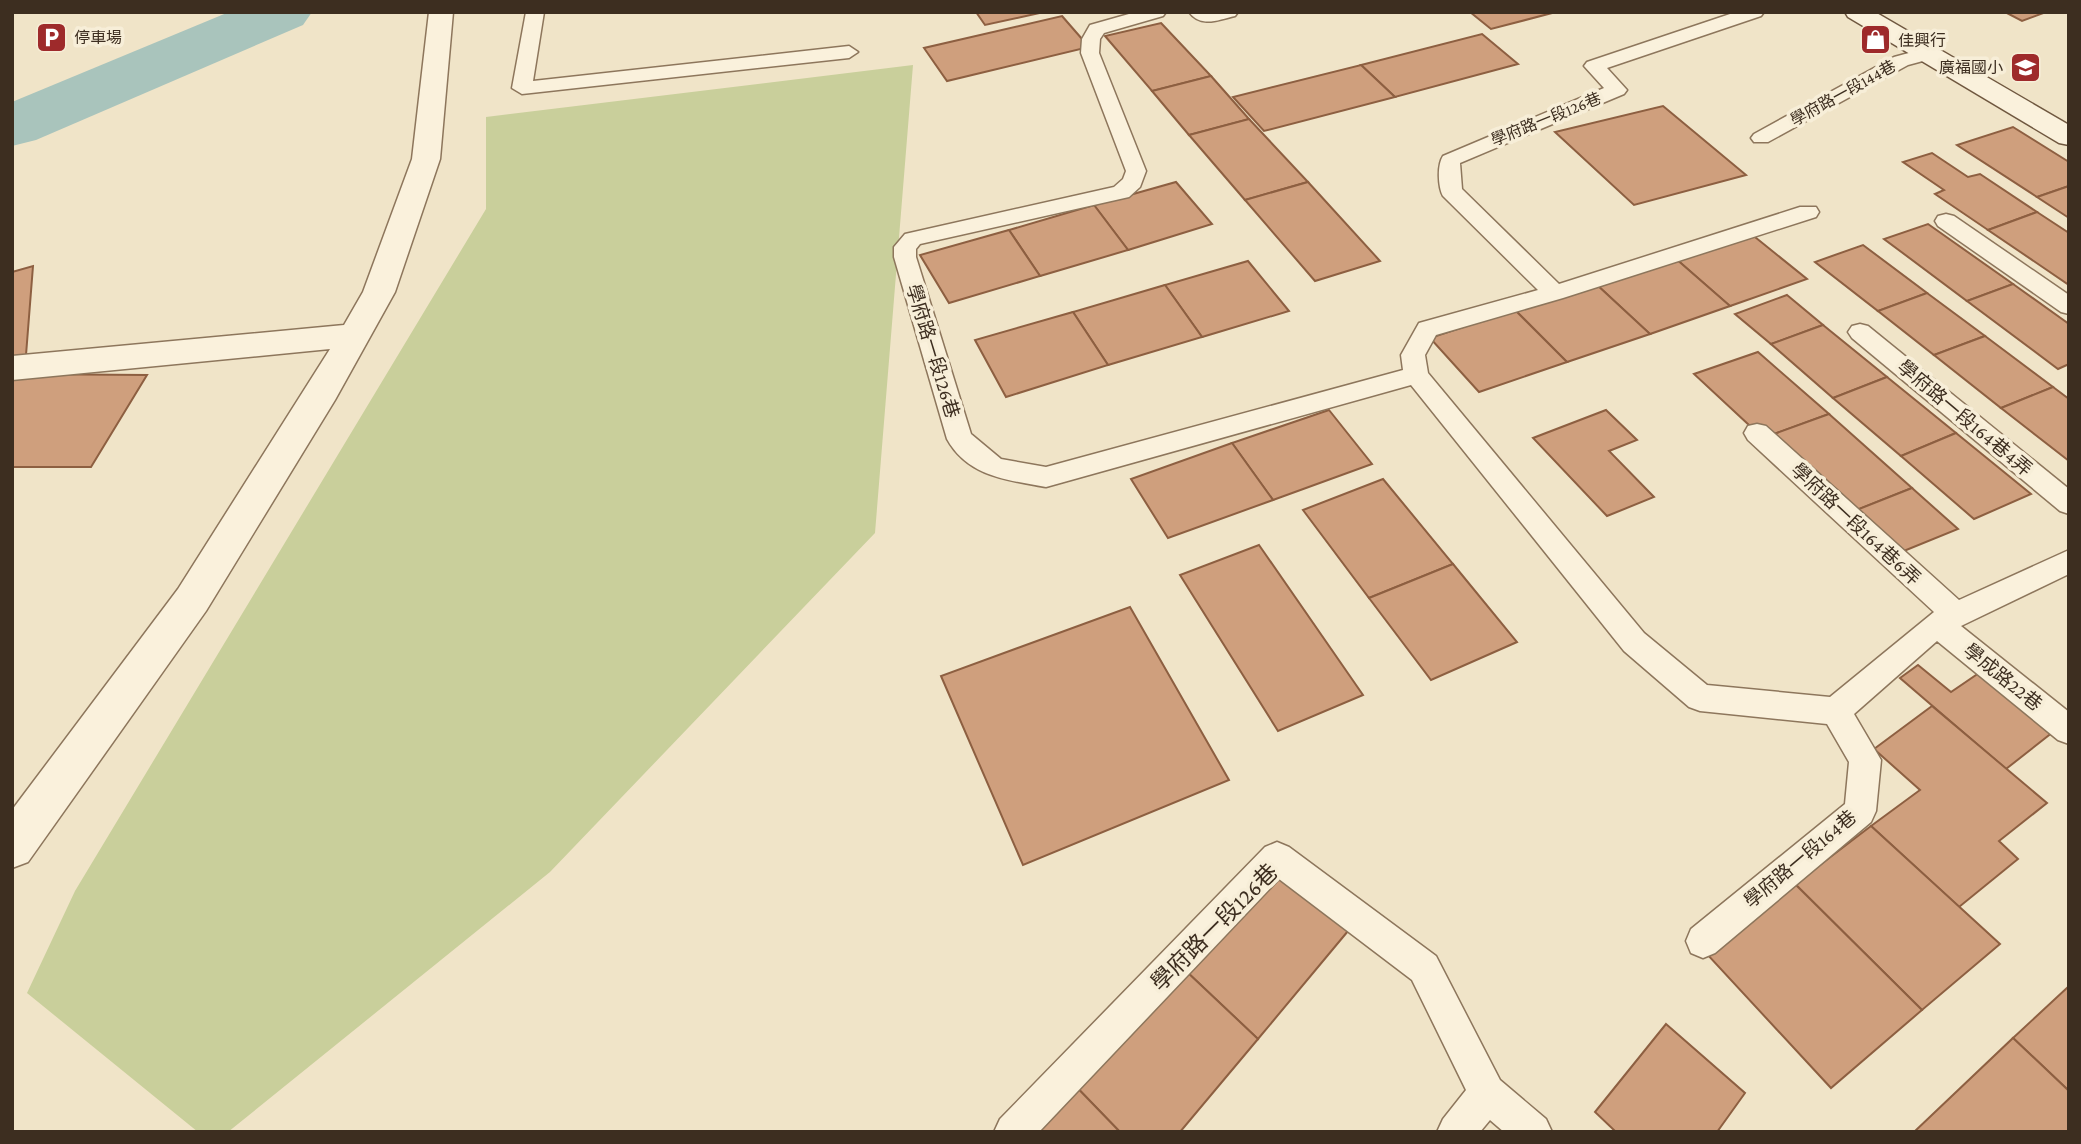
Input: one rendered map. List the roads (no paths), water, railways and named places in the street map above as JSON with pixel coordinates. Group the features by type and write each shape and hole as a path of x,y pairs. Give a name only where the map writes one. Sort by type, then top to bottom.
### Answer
{"street":[{"path":"12,847 192,600 323,391 379,292 426,159 441,12"},
{"path":"1864,13 1927,54 2069,136"},
{"path":"12,368 355,335"}],"lane":[{"path":"535,12 522,88 849,52"},
{"name":"學府路一段126巷","path":"1157,12 1097,29 1091,39 1090,53 1136,171 1133,182 1121,192 913,239 905,247 905,257 960,439 994,468 1046,477 1416,375"},
{"path":"1201,15 1229,12"},
{"name":"學府路一段126巷","path":"1555,293 1451,191 1450,160 1617,90 1594,65 1755,12"},
{"name":"學府路一段144巷","path":"1761,138 1901,61 1927,54"},
{"path":"1808,212 1555,293 1427,329 1413,355 1416,375 1634,642 1700,698 1836,711 1946,619 2069,561"},
{"path":"1946,221 2069,306"},
{"name":"學府路一段164巷4弄","path":"1860,332 2069,504"},
{"name":"學府路一段164巷6弄","path":"1757,433 1946,619"},
{"name":"學成路22巷","path":"1946,619 2069,730"},
{"name":"學府路一段164巷","path":"1703,941 1860,811 1865,760 1836,711"},
{"name":"學府路一段126巷","path":"1013,1132 1277,858 1424,968 1487,1093"},
{"path":"1456,1132 1487,1093 1533,1132"}],"waterway":[{"path":"12,126 282,12"}],"place":[{"name":"停車場","path":"51,37"},
{"name":"佳興行","path":"1875,40"},
{"name":"廣福國小","path":"2026,67"}]}
